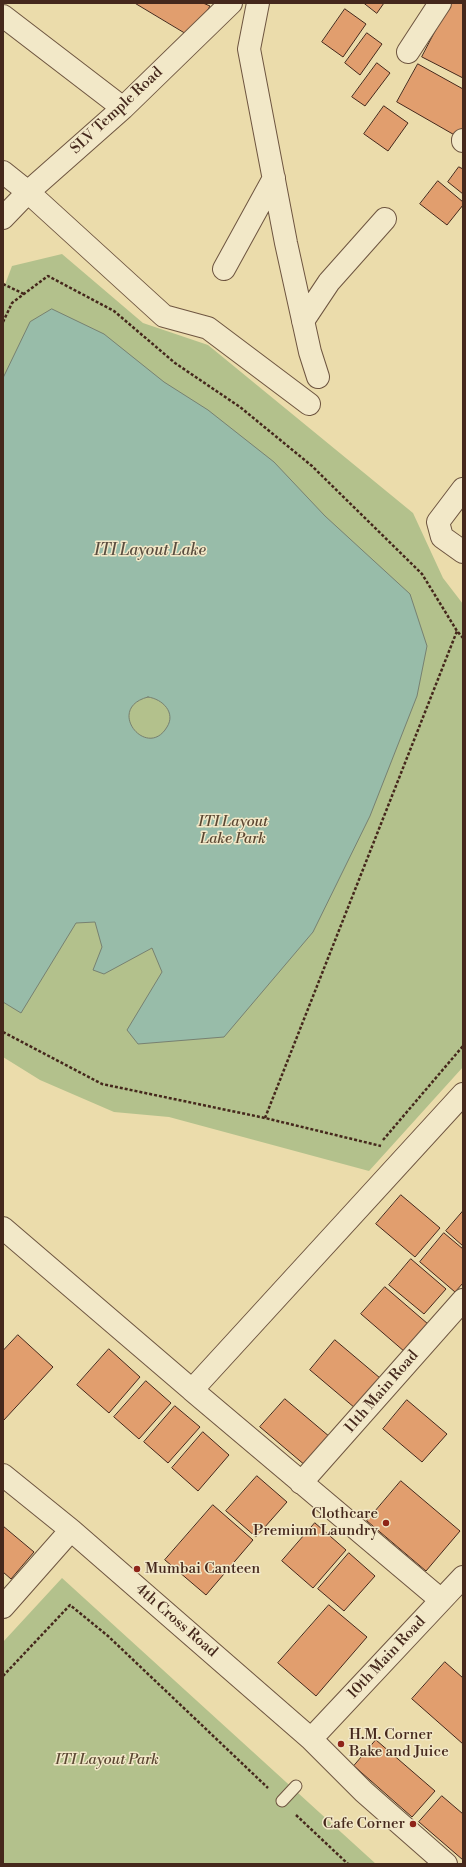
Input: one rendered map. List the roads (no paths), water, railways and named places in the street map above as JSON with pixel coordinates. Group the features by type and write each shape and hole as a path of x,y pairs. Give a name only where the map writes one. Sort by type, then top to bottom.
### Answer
{"street":[{"name":"SLV Temple Road","path":"3,218 28,192 123,108 231,3"},
{"path":"258,3 249,49 286,243 310,352 318,377"},
{"path":"408,52 440,3"},
{"path":"3,16 123,108"},
{"path":"3,172 28,192 164,316 208,328 309,404"},
{"path":"224,269 274,178"},
{"path":"303,321 329,282 385,219"},
{"path":"463,490 438,522 442,537 463,552"},
{"path":"192,1390 463,1094"},
{"path":"3,1228 301,1483 441,1600"},
{"name":"11th Main Road","path":"301,1483 463,1300"},
{"name":"4th Cross Road","path":"3,1475 71,1530 311,1739 364,1792 446,1864"},
{"path":"3,1607 71,1530"},
{"name":"10th Main Road","path":"311,1739 463,1577"}],"lane":[{"path":"282,1801 296,1786"}],"water":[{"name":"ITI Layout Lake","path":"52,309 104,334 164,382 208,410 274,462 325,516 410,594 427,646 417,696 370,816 313,932 224,1037 138,1044 127,1030 162,972 152,948 104,974 93,970 102,947 95,922 76,923 21,1013 3,1002 3,378 30,322","holes":["148,697 153,698 163,704 169,712 170,717 167,727 159,736 149,738 141,735 134,729 129,720 130,711 135,703"]}],"place":[{"name":"Clothcare Premium Laundry","path":"386,1523"},
{"name":"Mumbai Canteen","path":"137,1569"},
{"name":"H.M. Corner Bake and Juice","path":"341,1744"},
{"name":"Cafe Corner","path":"413,1824"}],"park label":[{"name":"ITI Layout Lake Park","path":"233,830"},
{"name":"ITI Layout Park","path":"107,1760"}]}
